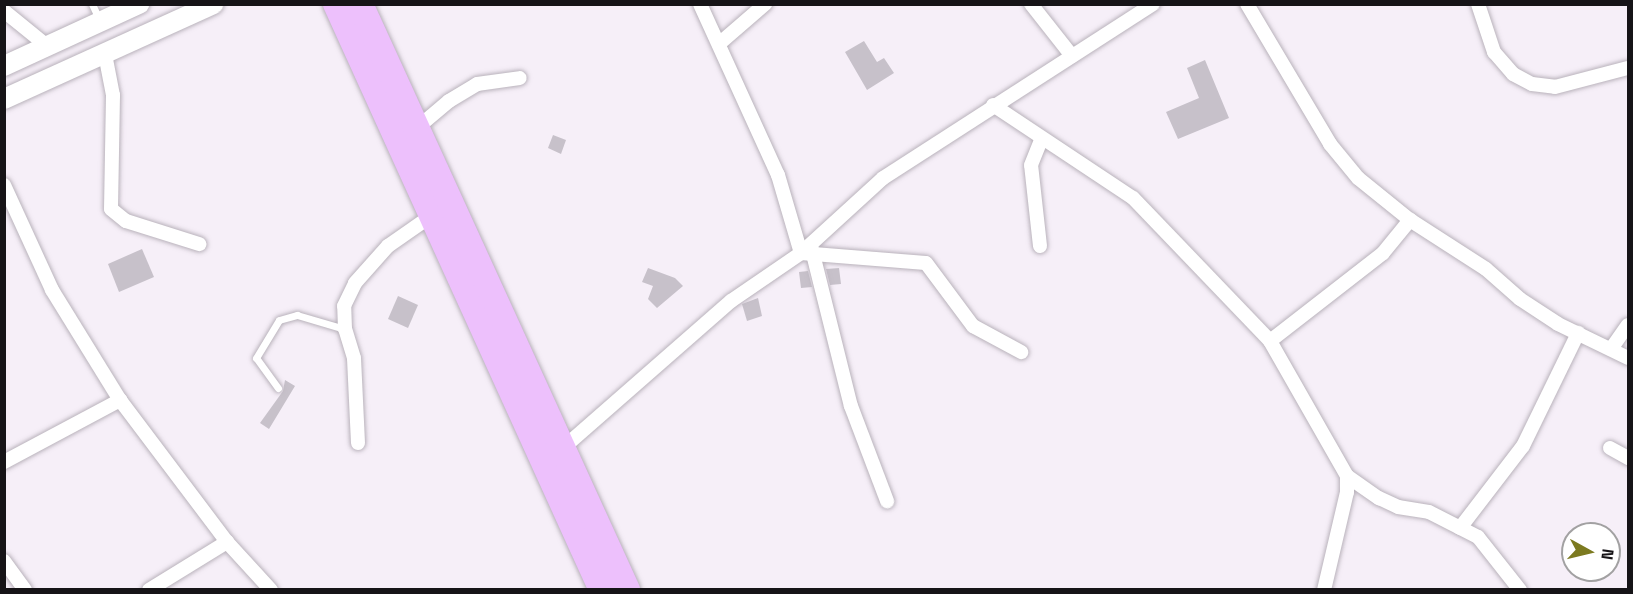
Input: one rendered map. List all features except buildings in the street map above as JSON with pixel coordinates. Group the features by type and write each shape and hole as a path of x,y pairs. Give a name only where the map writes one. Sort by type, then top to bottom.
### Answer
{"highway":[{"path":"336,4 602,590"},
{"path":"360,4 627,590"}],"main road":[{"path":"4,66 47,46 96,13 139,4"},
{"path":"4,99 213,4"}],"street":[{"path":"700,4 720,43 778,175 808,250 851,406 886,501"},
{"path":"720,43 765,4"},
{"path":"1031,4 1072,56"},
{"path":"563,448 731,301 808,250 884,178 993,105 1153,4"},
{"path":"1247,4 1330,144 1358,178 1410,220 1486,268 1520,298 1578,333 1629,358"},
{"path":"1478,4 1494,52 1513,74 1532,84 1555,87 1629,68"},
{"path":"4,11 47,46"},
{"path":"105,54 113,95 111,209 126,221 199,244"},
{"path":"417,128 477,84 520,78"},
{"path":"993,105 1041,140 1103,175 1132,198 1270,341 1347,476 1379,498 1398,507 1429,512 1478,537 1520,590"},
{"path":"1040,246 1031,165 1041,140"},
{"path":"4,185 52,290 120,400 227,542 271,590"},
{"path":"358,443 354,358 345,329 344,306 355,283 388,246 431,216"},
{"path":"1270,341 1383,253 1410,220"},
{"path":"808,250 926,263 973,326 1021,352"},
{"path":"1611,349 1629,325"},
{"path":"1460,528 1523,446 1578,333"},
{"path":"4,462 120,400"},
{"path":"1610,448 1629,458"},
{"path":"1324,590 1347,492 1347,476"},
{"path":"149,590 176,577 227,542"},
{"path":"4,561 25,590"},
{"path":"176,577 183,590"}],"lane":[{"path":"278,388 256,358 279,320 297,315 345,329"}]}
